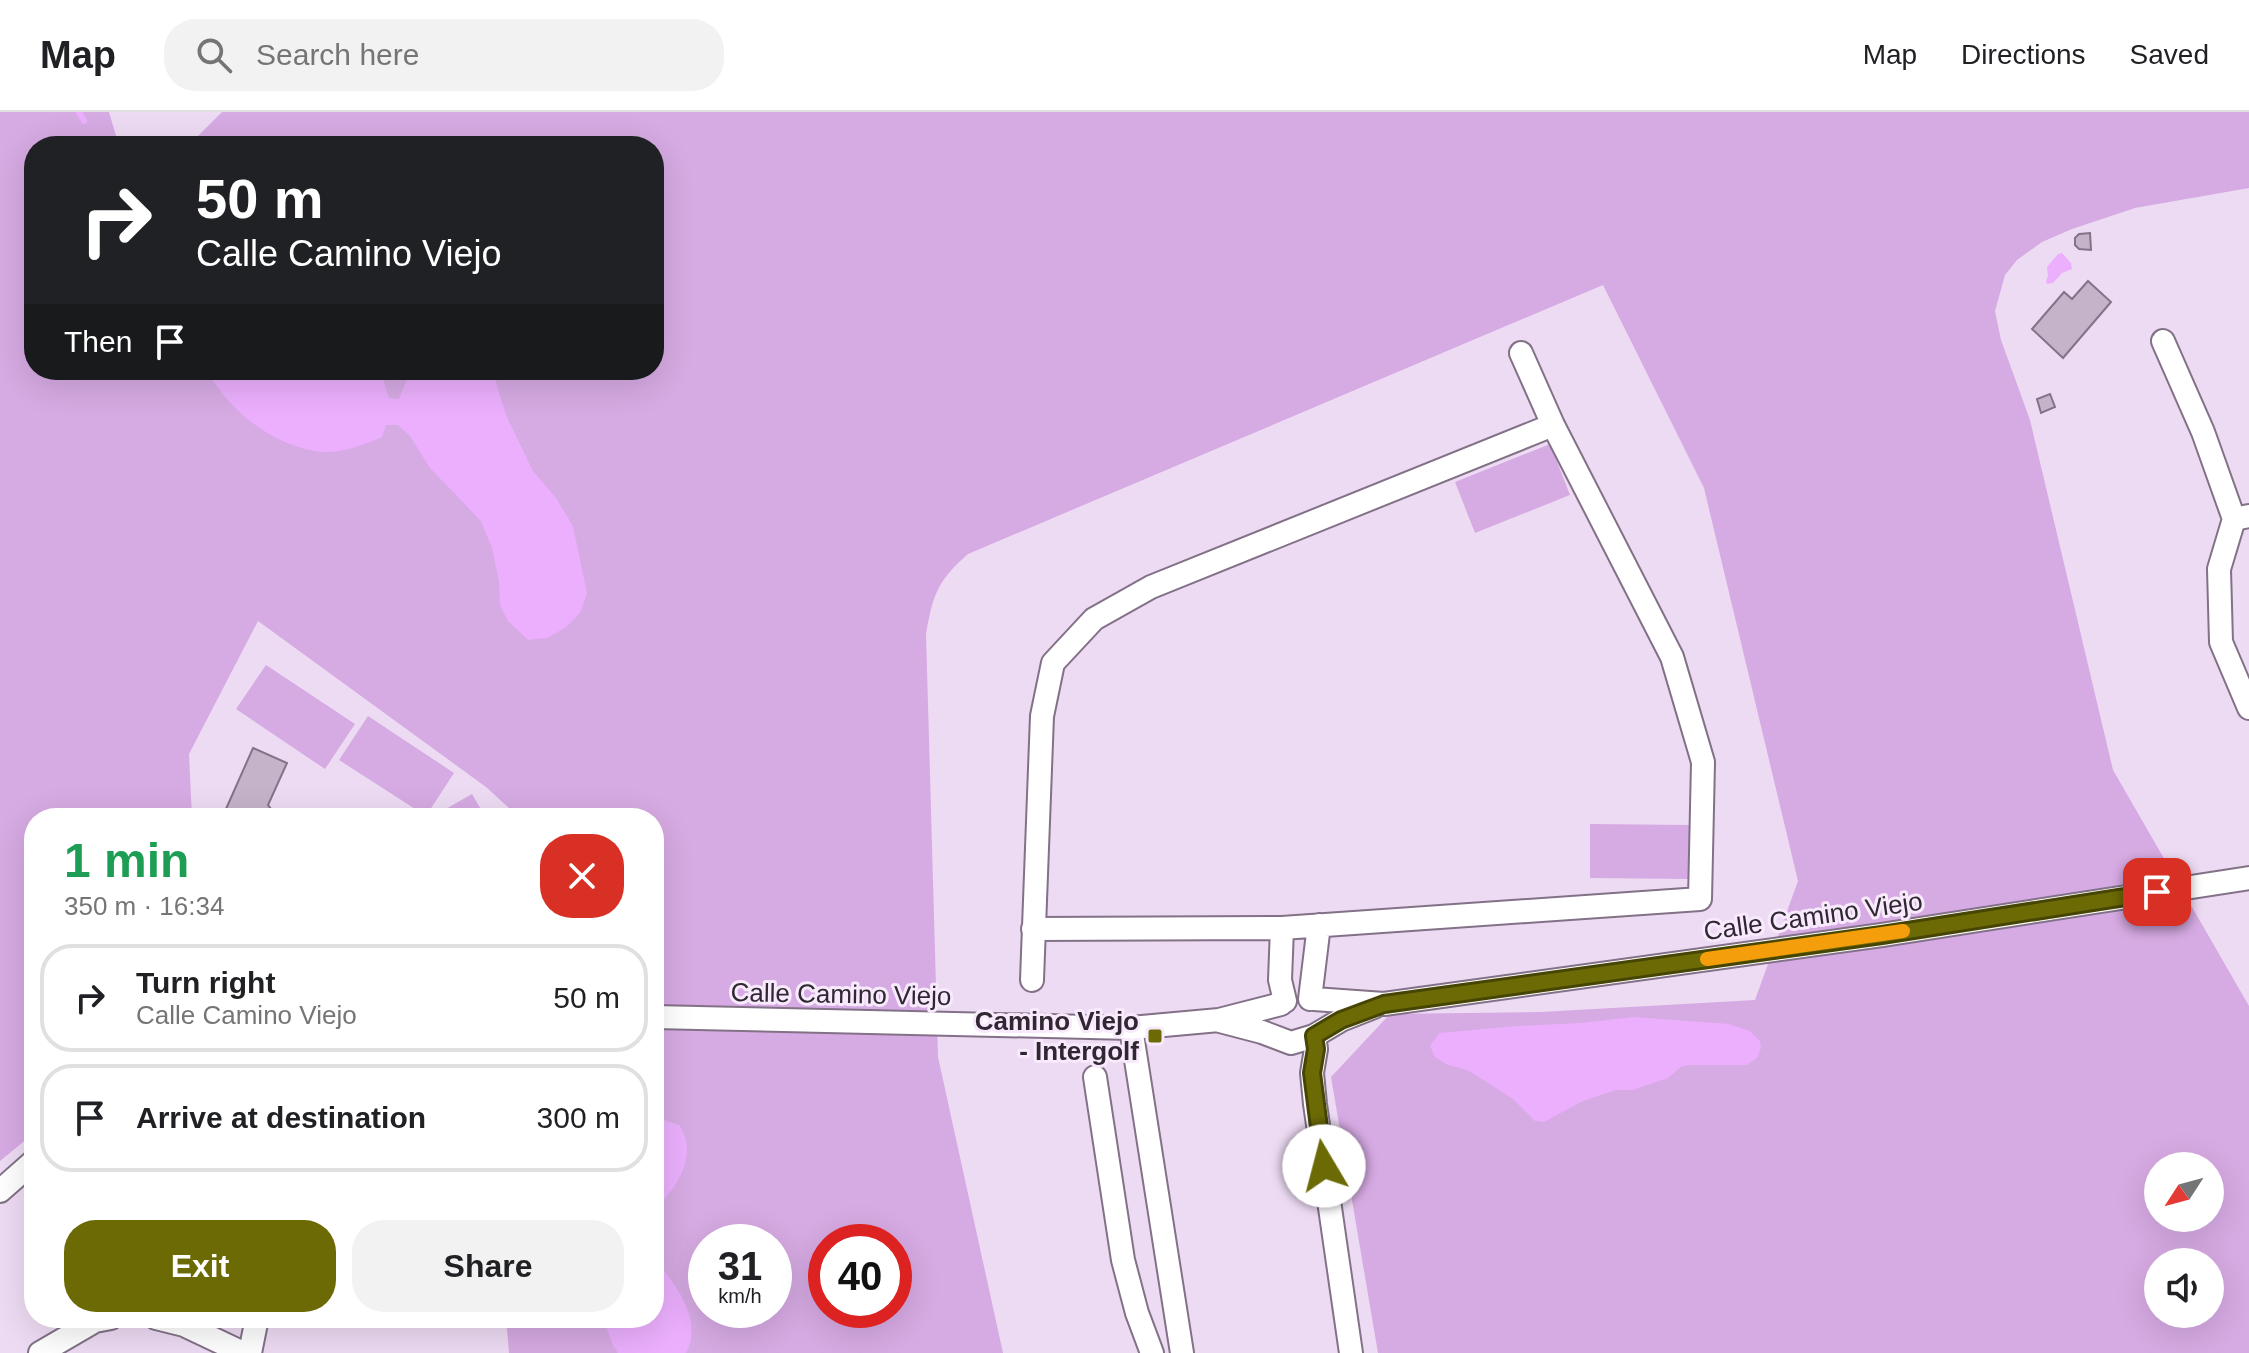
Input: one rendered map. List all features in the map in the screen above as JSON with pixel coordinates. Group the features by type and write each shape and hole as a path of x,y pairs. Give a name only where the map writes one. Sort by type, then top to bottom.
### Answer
{"street":[{"path":"2163,341 2241,518 2219,569 2221,642 2249,708"},
{"path":"1033,929 1282,928 1700,899 1703,762 1672,657 1553,425 1521,353"},
{"path":"1032,980 1042,716 1053,663 1094,619 1151,587 1553,425"},
{"name":"Calle Camino Viejo","path":"1312,999 1384,1004 1898,932 2249,878"},
{"path":"1312,999 1319,925"},
{"path":"1282,928 1280,980 1283,1003"},
{"path":"1315,1104 1300,1060 1288,1042 1277,1033 1274,1021 1283,1003 1297,998 1312,999 1323,1007 1327,1021 1319,1033 1312,1073 1351,1353"},
{"name":"Calle Camino Viejo","path":"664,1017 1131,1028 1219,1020 1283,1003"},
{"name":"Calle Camino Viejo","path":"1319,1033 1341,1020 1384,1004"},
{"name":"Calle Camino Viejo","path":"1219,1020 1288,1042"},
{"path":"1131,1028 1182,1353"},
{"path":"1288,1042 1319,1033"},
{"path":"1095,1077 1123,1260 1137,1313 1152,1353"},
{"path":"0,1191 24,1170"},
{"path":"40,1353 83,1328"},
{"path":"190,1328 243,1353"},
{"path":"250,1353 255,1328"}],"shaded area":[{"path":"0,112 109,112 116,136 24,136 24,380 664,380 664,136 198,136 222,112 2249,112 2249,188 2135,208 2042,242 2017,260 2005,275 1995,311 2001,340 2030,420 2113,770 2249,1006 2249,1353 1378,1353 1331,1077 1390,1014 1541,1012 1755,1000 1798,881 1704,488 1603,285 968,554 943,581 931,609 926,634 938,1057 1003,1353 509,1353 507,1328 664,1328 664,808 509,808 486,787 258,621 189,754 192,808 24,808 24,1141 0,1161"},
{"path":"2062,253 2072,269 2047,284 2047,267"},
{"path":"213,380 383,380 389,398 399,399 407,380 495,380 506,415 533,471 556,498 573,526 587,593 580,613 565,628 547,638 528,640 508,621 500,605 492,548 481,521 430,468 410,436 398,425 386,425 382,437 366,444 332,452 315,451 267,433 238,411"},
{"path":"1550,444 1570,495 1475,533 1455,482"},
{"path":"266,665 355,724 325,769 236,709"},
{"path":"368,716 454,773 431,808 414,808 339,760"},
{"path":"472,794 480,808 448,808"},
{"path":"1590,824 1690,825 1690,879 1590,878"},
{"path":"1634,1017 1729,1024 1750,1031 1760,1041 1761,1048 1757,1058 1747,1065 1681,1067 1668,1078 1633,1090 1616,1090 1583,1101 1544,1122 1535,1121 1513,1099 1469,1071 1435,1057 1430,1046 1439,1033"},
{"path":"664,1120 679,1125 687,1147 683,1170 664,1199"},
{"path":"664,1272 688,1312 688,1328 692,1328 686,1353 618,1353 607,1328 664,1328"}],"building":[{"path":"2090,233 2091,250 2079,249 2075,238 2079,234"},
{"path":"2088,281 2111,302 2063,358 2032,329 2064,292 2072,299"},
{"path":"2050,394 2055,407 2041,413 2037,399"},
{"path":"253,748 287,763 268,805 270,808 226,808"}],"waterway":[{"path":"79,112 84,121"}],"slow traffic":[{"path":"1707,959 1903,931"}],"place":[{"name":"Camino Viejo - Intergolf","path":"1155,1036"}],"route":[{"path":"1324,1166 1312,1073 1316,1049 1314,1036 1341,1020 1384,1004 1882,935 2157,892"}]}
